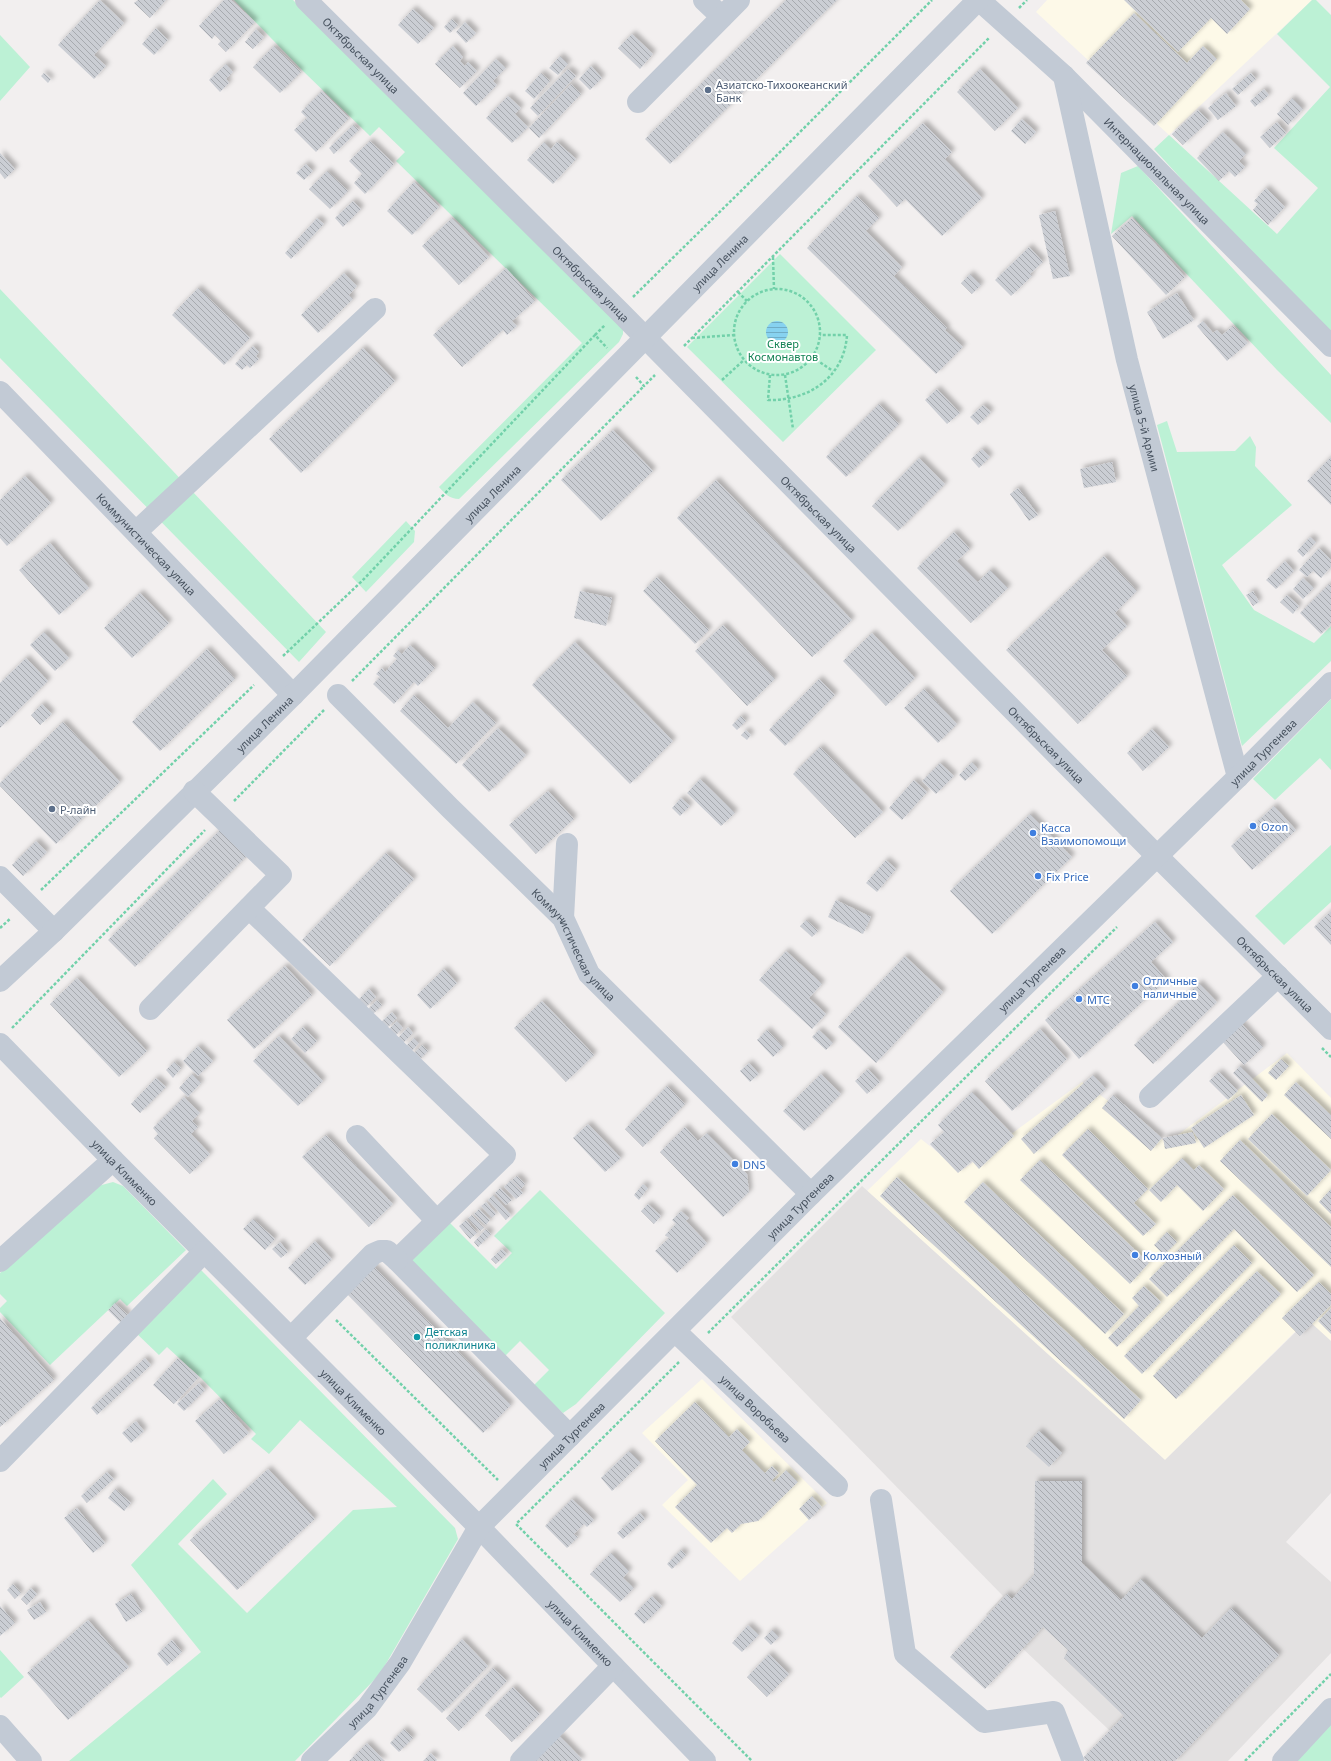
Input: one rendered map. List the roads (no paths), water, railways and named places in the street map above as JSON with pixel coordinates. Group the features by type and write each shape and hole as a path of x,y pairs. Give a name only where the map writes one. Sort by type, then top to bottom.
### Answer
{"street":[{"name":"Октябрьская улица","path":"306,0 619,311 1156,855 1331,1029"},
{"path":"704,0 722,17"},
{"path":"638,102 739,0"},
{"name":"Интернациональная улица","path":"979,0 1064,76 1331,346"},
{"name":"улица Ленина","path":"0,981 54,931 194,791 293,695 979,0"},
{"name":"улица 5-й Армии","path":"1064,76 1127,360 1238,777"},
{"path":"136,532 375,309"},
{"name":"Коммунистическая улица","path":"0,392 293,695"},
{"name":"улица Тургенева","path":"312,1761 367,1708 400,1663 479,1527 811,1194 1156,855 1238,777 1331,683"},
{"name":"Коммунистическая улица","path":"338,695 562,918 589,974 811,1194"},
{"path":"150,1009 281,875 194,791"},
{"path":"562,918 567,844"},
{"path":"0,877 54,931"},
{"path":"249,908 505,1155 397,1260"},
{"path":"1150,1098 1278,976"},
{"name":"улица Клименко","path":"6,1037 113,1160 479,1527 705,1761"},
{"path":"357,1136 437,1220"},
{"path":"0,1261 113,1160"},
{"path":"291,1338 373,1254 380,1251 387,1251 570,1436"},
{"path":"0,1461 204,1252"},
{"name":"улица Воробьева","path":"675,1331 837,1486"},
{"path":"881,1500 905,1654 984,1722 1054,1712 1073,1761"},
{"path":"521,1761 613,1666"},
{"path":"1283,1761 1331,1709"},
{"path":"0,1726 31,1761"}],"water":[{"path":"777,321 785,324 788,332 785,340 777,343 769,340 766,332 769,324"}],"place":[{"name":"Азиатско-Тихоокеанский Банк","path":"708,90"},
{"name":"Р-лайн","path":"52,809"},
{"name":"Ozon","path":"1253,826"},
{"name":"Касса Взаимопомощи","path":"1033,833"},
{"name":"Fix Price","path":"1038,876"},
{"name":"Отличные наличные","path":"1135,986"},
{"name":"МТС","path":"1079,999"},
{"name":"DNS","path":"735,1164"},
{"name":"Колхозный","path":"1135,1255"},
{"name":"Детская поликлиника","path":"417,1337"}],"park label":[{"name":"Сквер Космонавтов","path":"783,349"}]}
